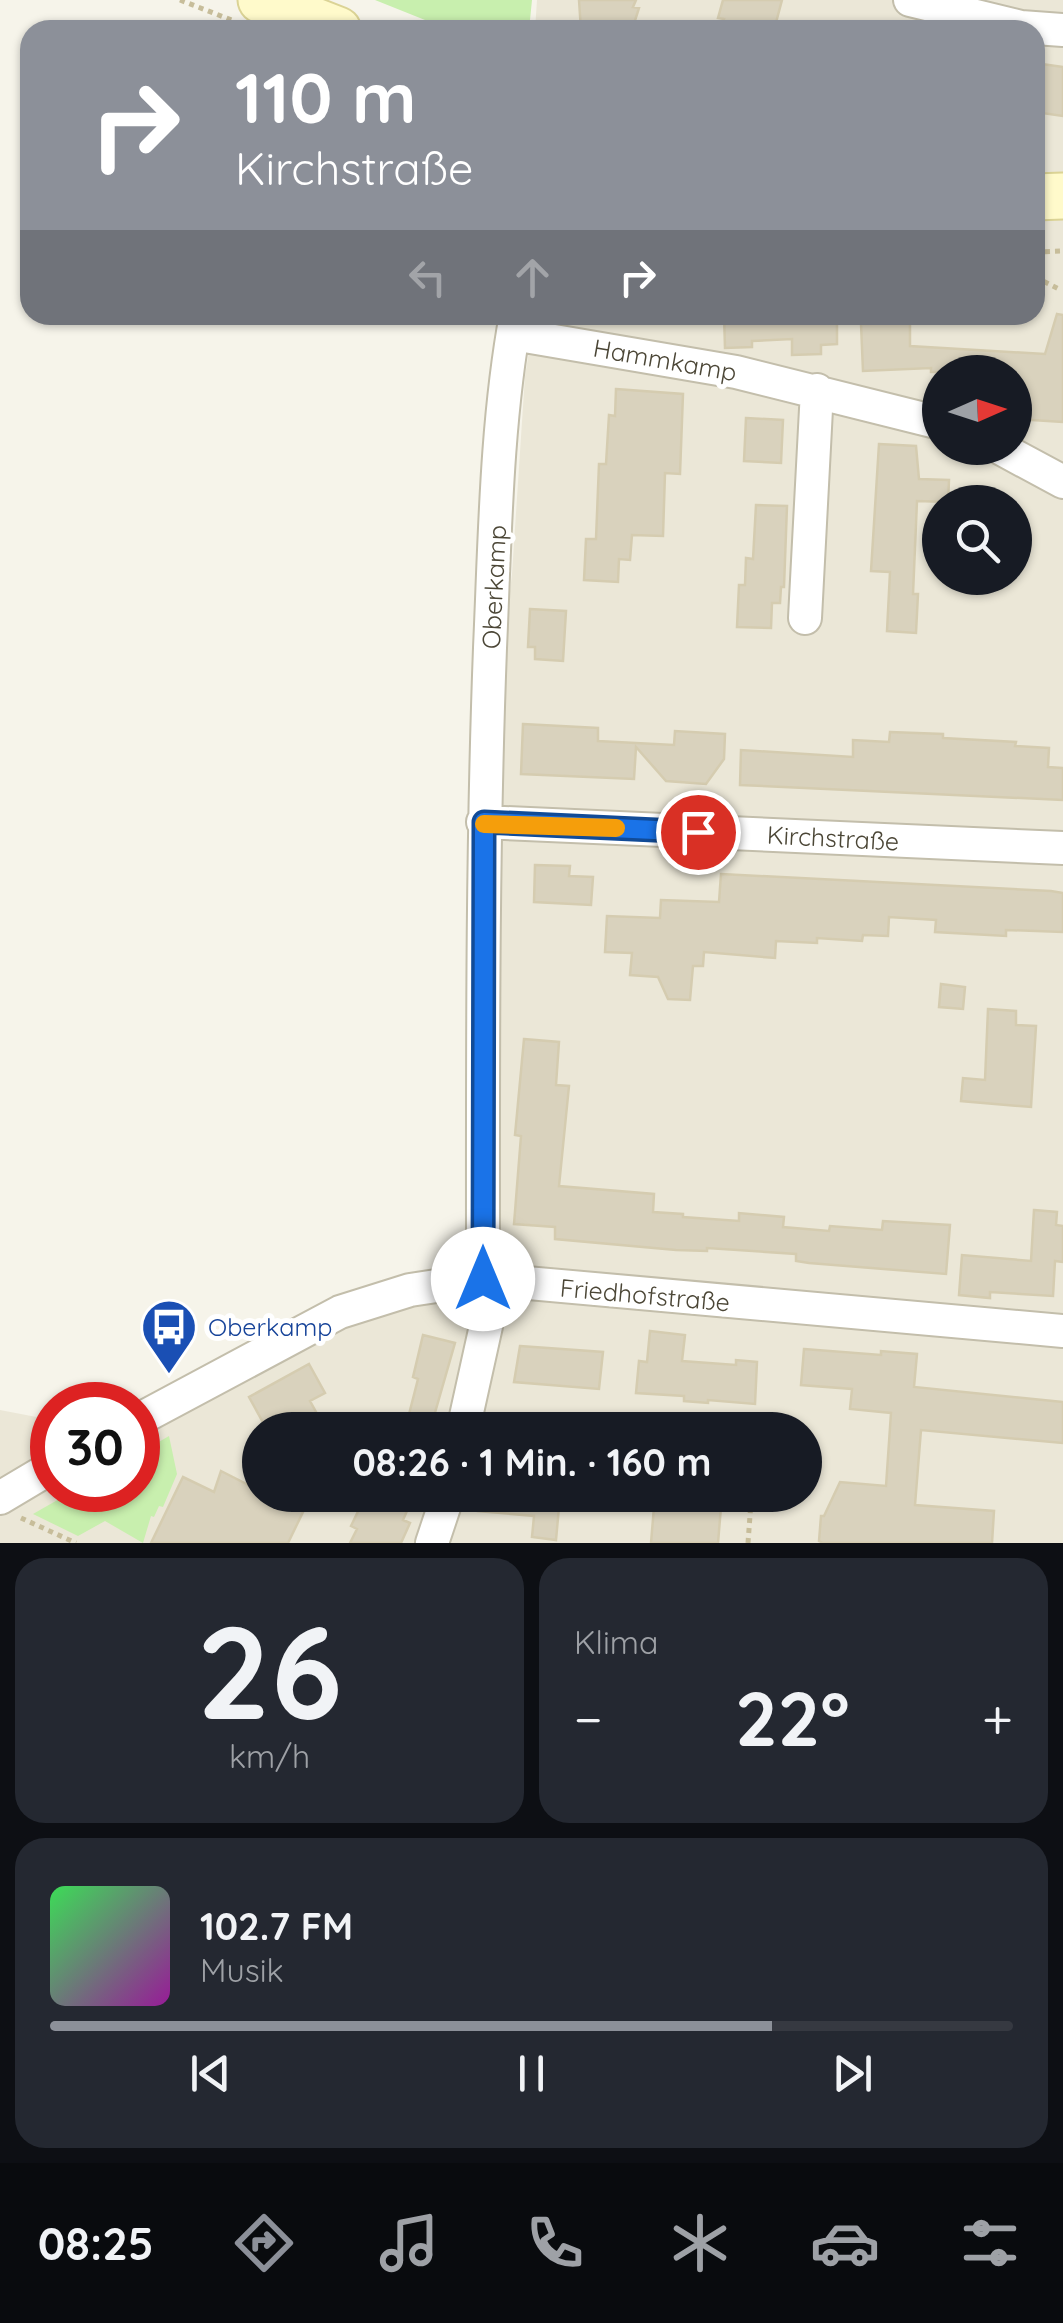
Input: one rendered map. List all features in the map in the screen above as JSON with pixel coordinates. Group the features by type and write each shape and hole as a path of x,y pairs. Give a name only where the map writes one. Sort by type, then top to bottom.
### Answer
{"main road":[{"path":"252,12 290,20"}],"street":[{"path":"910,0 993,20"},
{"name":"Hammkamp","path":"514,325 817,390 922,418"},
{"name":"Oberkamp","path":"467,1412 486,1326 484,822 493,574 505,395 514,325"},
{"path":"805,618 817,390"},
{"path":"1032,465 1063,482"},
{"name":"Kirchstraße","path":"484,822 1063,848"},
{"name":"Friedhofstraße","path":"160,1408 340,1312 410,1290 483,1279 1063,1331"},
{"path":"8,1507 30,1487"},
{"path":"432,1543 442,1512"}],"path":[{"path":"180,0 252,12"},
{"path":"1045,282 1060,289"},
{"path":"8,1507 76,1543"},
{"path":"748,1543 750,1512"}],"shaded area":[{"path":"537,0 1063,0 1063,1543 0,1543 0,1410 30,1416 30,1512 160,1512 160,1408 340,1312 483,1279 483,822 512,574 525,376 533,325 1045,325 1045,20 536,20"}],"green space":[{"path":"375,0 532,0 530,20 425,20"},
{"path":"169,1436 177,1474 163,1507 160,1506 160,1441"},
{"path":"156,1512 151,1516 143,1543 105,1521 78,1536 33,1514"}],"building":[{"path":"579,0 636,0 633,7 639,8 635,20 580,20"},
{"path":"723,0 782,0 777,20 718,18"},
{"path":"1045,64 1063,67 1063,116 1045,113"},
{"path":"1057,314 1063,315 1063,422 1032,420 1032,355 922,355 922,368 863,371 861,325 910,325 910,346 1045,354"},
{"path":"724,325 837,325 837,344 821,345 821,354 792,355 792,339 752,341 752,347 725,348"},
{"path":"616,389 683,394 680,474 665,473 663,536 632,535 630,560 619,559 618,582 584,580 586,539 596,539 599,464 606,464 609,415 615,416"},
{"path":"746,418 783,420 781,463 744,461"},
{"path":"879,444 916,446 919,479 949,480 949,485 922,485 922,501 917,501 913,594 918,594 916,633 887,631 890,572 871,571"},
{"path":"756,505 787,506 784,587 780,603 772,603 771,628 737,627 739,585 745,585 746,558 753,559"},
{"path":"530,609 566,611 563,661 535,659 535,647 528,647"},
{"path":"523,724 598,728 598,741 674,745 675,731 725,734 724,759 706,784 666,781 636,747 634,779 521,774"},
{"path":"890,732 943,734 943,738 1049,748 1048,767 1063,768 1063,800 740,785 741,750 853,757 853,740 889,742"},
{"path":"535,865 570,866 569,876 593,877 591,905 534,902"},
{"path":"721,874 1063,893 1063,932 1006,930 1006,936 935,932 936,920 889,917 888,936 863,935 862,941 776,941 775,958 704,952 703,966 693,966 690,1000 668,999 658,977 630,975 632,953 605,952 607,916 660,918 661,900 719,902"},
{"path":"941,984 965,987 963,1009 939,1007"},
{"path":"988,1009 1016,1011 1016,1025 1036,1026 1031,1107 961,1101 963,1078 985,1080"},
{"path":"524,1039 559,1042 556,1085 569,1086 559,1186 654,1194 653,1212 683,1217 739,1221 739,1213 784,1217 783,1227 882,1230 883,1221 950,1225 946,1274 809,1263 796,1261 796,1254 707,1248 676,1250 555,1239 555,1227 514,1224 521,1136 515,1135"},
{"path":"1034,1210 1057,1212 1056,1225 1063,1226 1063,1262 1055,1261 1053,1296 990,1292 990,1298 959,1295 962,1255 1031,1261"},
{"path":"650,1331 685,1335 682,1361 736,1365 736,1360 757,1362 755,1404 684,1401 684,1396 636,1393 639,1361 647,1362"},
{"path":"423,1335 455,1343 435,1412 410,1412 418,1379 413,1377"},
{"path":"520,1346 603,1352 599,1389 514,1382"},
{"path":"804,1349 917,1354 914,1387 1063,1402 1063,1443 921,1430 915,1505 994,1511 992,1543 823,1543 819,1541 821,1516 840,1482 886,1486 891,1413 850,1409 852,1389 801,1385"},
{"path":"309,1364 325,1393 310,1401 316,1412 257,1412 249,1397"},
{"path":"221,1471 242,1482 242,1512 303,1512 288,1543 151,1543 183,1477 214,1492"},
{"path":"358,1512 407,1512 403,1520 410,1523 401,1543 350,1543 357,1529 351,1526"},
{"path":"489,1512 559,1512 556,1540 532,1537 534,1516"},
{"path":"654,1512 721,1512 718,1543 651,1543"}],"slow traffic":[{"path":"484,824 616,828"}],"place":[{"name":"Oberkamp","path":"169,1376"}],"route":[{"path":"483,1279 484,822 698,832"}]}
